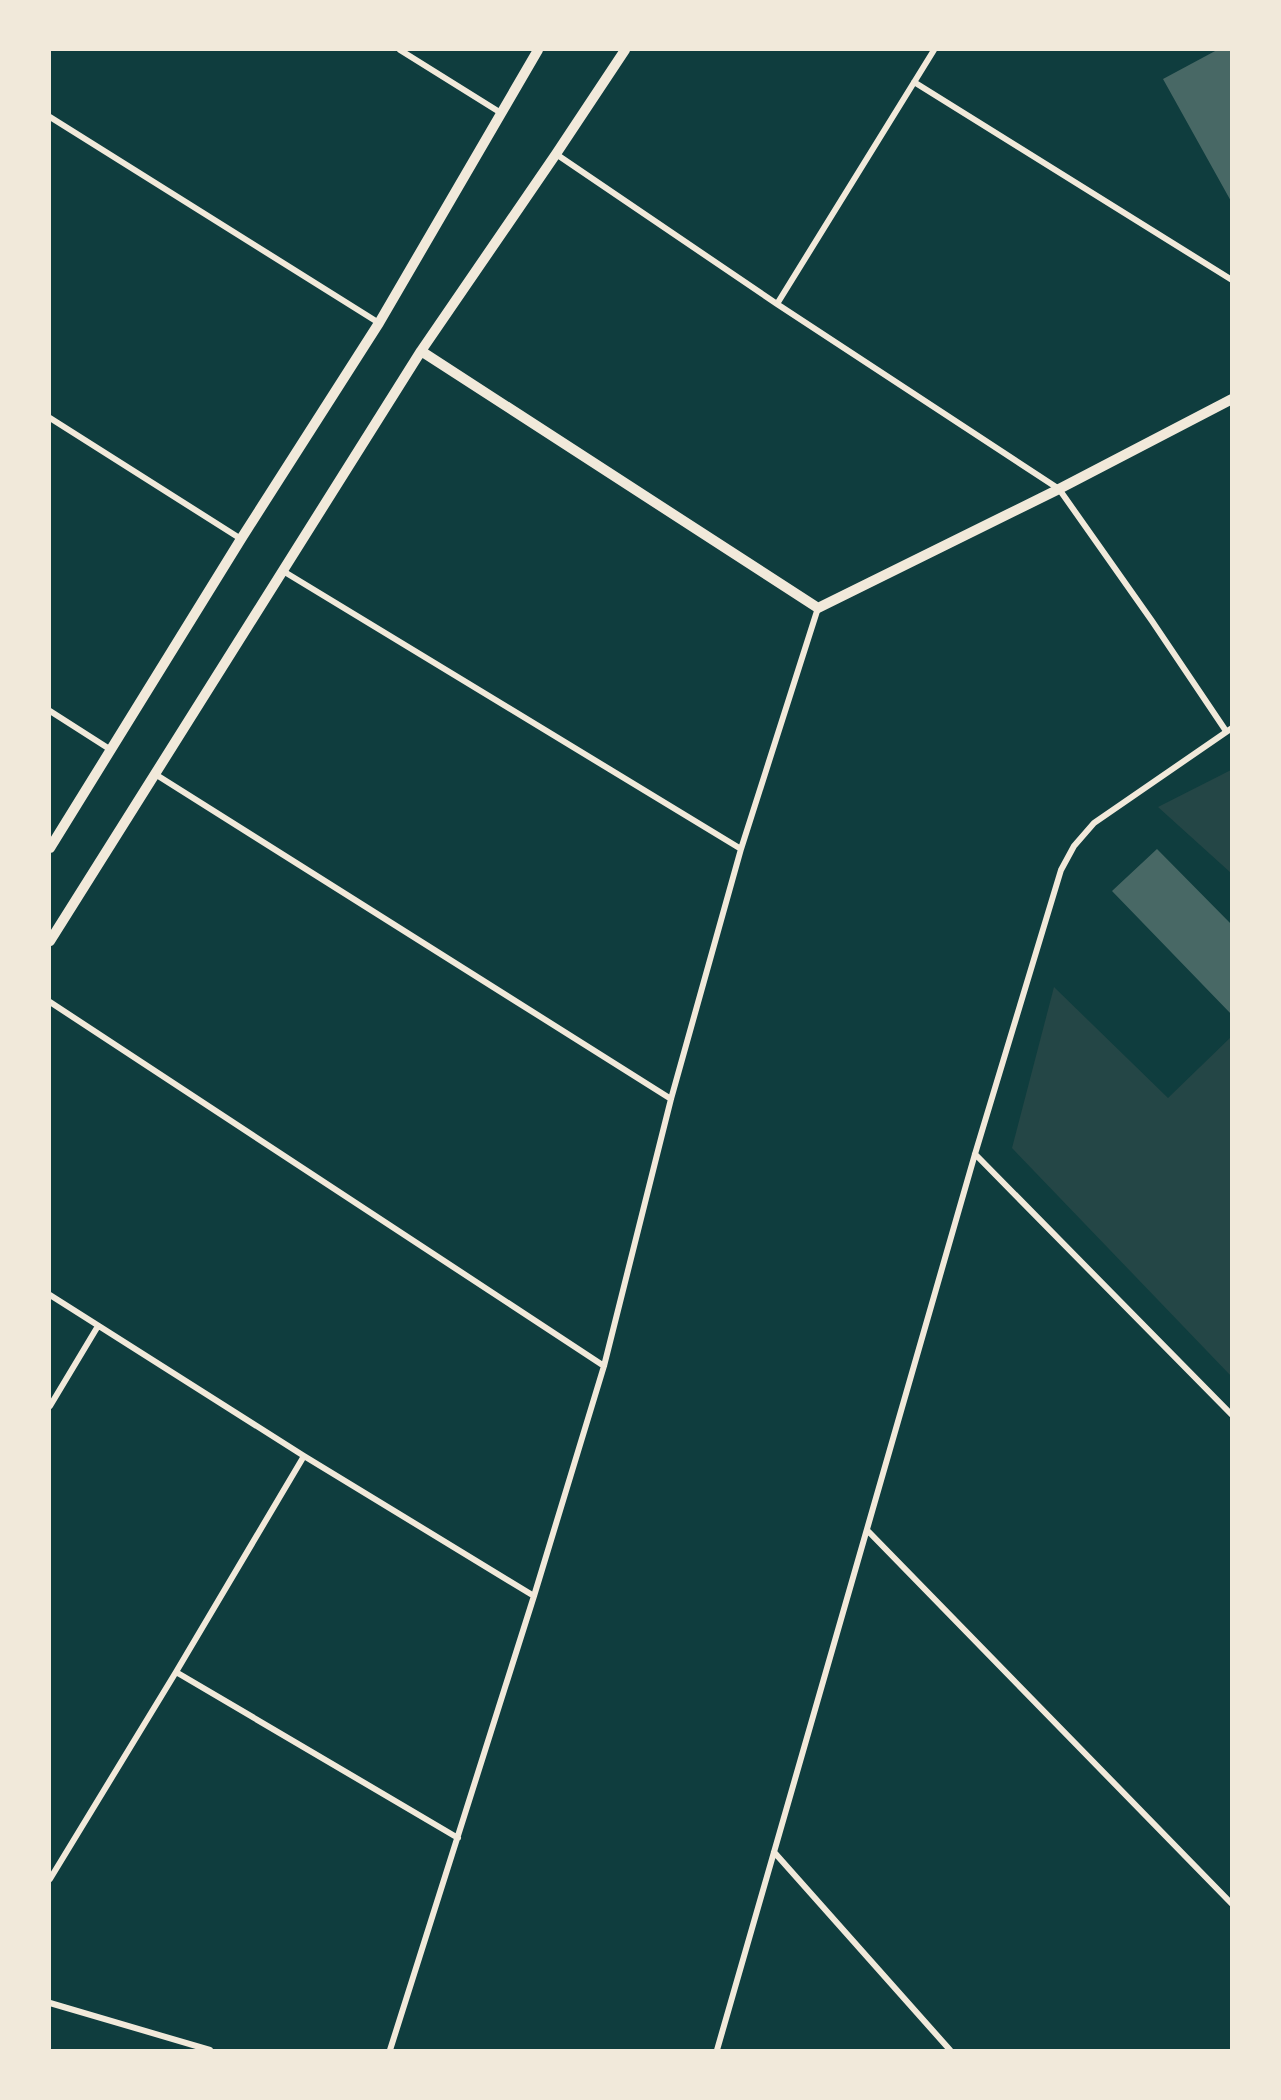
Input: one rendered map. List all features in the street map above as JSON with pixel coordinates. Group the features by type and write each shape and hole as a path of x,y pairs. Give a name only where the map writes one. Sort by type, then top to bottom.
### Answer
{"street":[{"path":"400,50 501,113"},
{"path":"50,848 241,539 379,323 538,50"},
{"path":"50,941 421,351 625,50"},
{"path":"777,304 934,50"},
{"path":"914,82 1232,280"},
{"path":"50,117 379,323"},
{"path":"556,154 777,304 1059,489 1229,730 1094,823 1074,846 1060,870 975,1154 717,2050"},
{"path":"421,351 818,608"},
{"path":"390,2050 534,1596 604,1366 671,1099 741,849 818,608 1059,489 1232,399"},
{"path":"50,418 241,539"},
{"path":"283,571 741,849"},
{"path":"50,711 111,750"},
{"path":"155,774 671,1099"},
{"path":"50,1002 604,1366"},
{"path":"975,1154 1232,1415"},
{"path":"50,1295 304,1456 534,1596"},
{"path":"50,1406 98,1326"},
{"path":"50,1879 304,1456"},
{"path":"867,1530 1232,1904"},
{"path":"176,1672 458,1838"},
{"path":"774,1852 950,2050"},
{"path":"50,2003 210,2050"}],"shaded area":[{"path":"1231,770 1231,873 1158,807"},
{"path":"1054,987 1168,1098 1231,1037 1231,1376 1012,1148"}],"building":[{"path":"1217,50 1232,50 1232,203 1163,79"},
{"path":"1157,849 1232,925 1232,1015 1112,891"}]}
